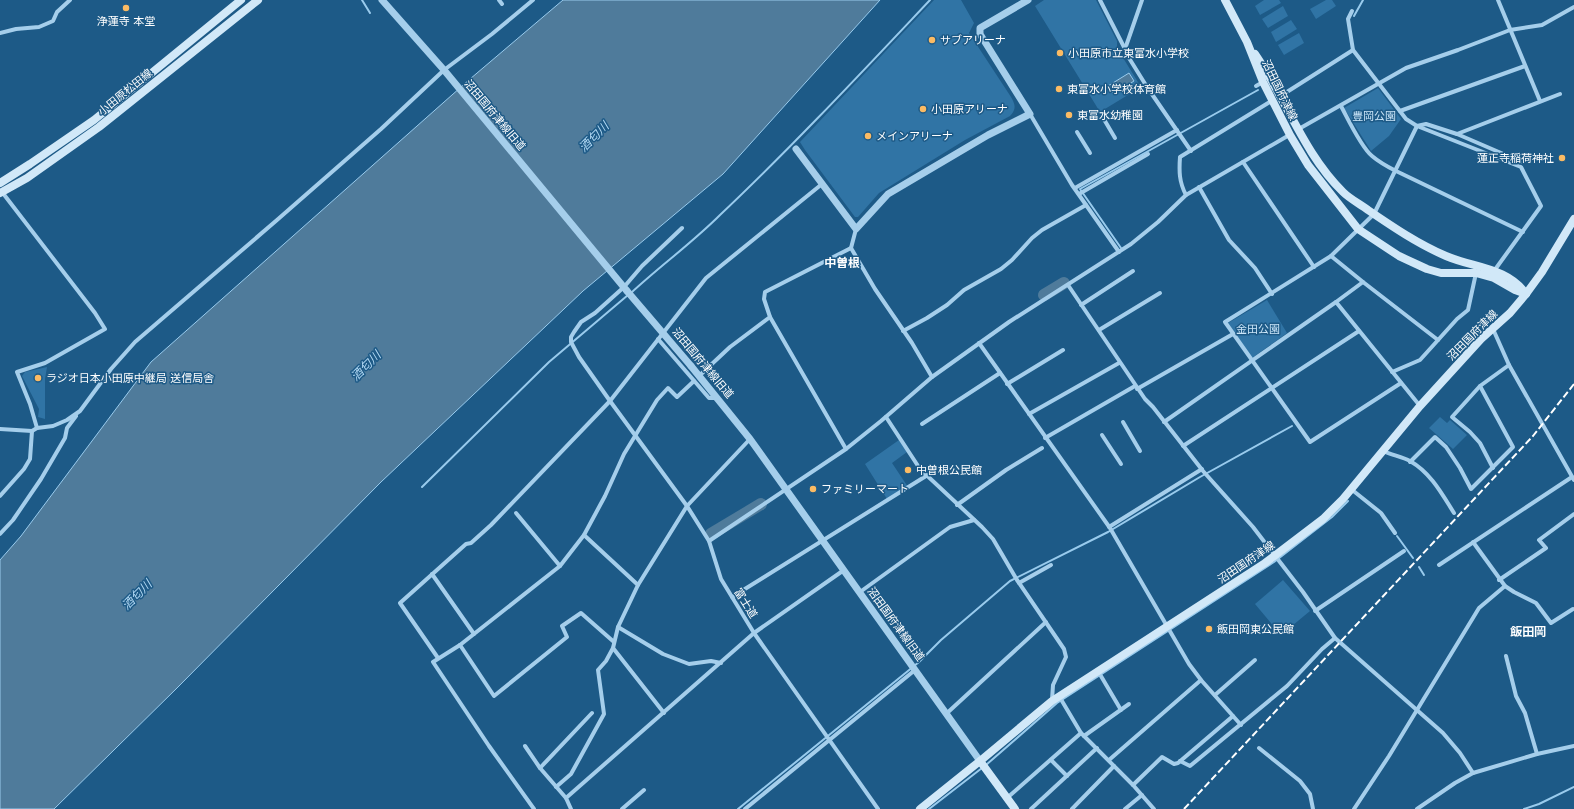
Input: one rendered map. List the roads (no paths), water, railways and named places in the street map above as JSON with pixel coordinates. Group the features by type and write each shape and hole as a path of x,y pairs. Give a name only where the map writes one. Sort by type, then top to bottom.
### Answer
{"main road":[{"name":"小田原松田線","path":"0,183 94,120 241,0"},
{"name":"小田原松田線","path":"1,193 60,155 99,127 258,0"},
{"name":"沼田国府津線","path":"1225,0 1247,42 1267,71 1298,129 1318,162 1343,193 1418,243 1447,257 1506,276 1519,285 1526,294"},
{"name":"沼田国府津線","path":"1247,42 1259,84 1272,100 1290,135 1308,165 1358,229 1399,256 1427,269 1441,273 1476,273 1494,278 1515,290 1526,294"},
{"path":"1526,294 1542,272 1574,218"},
{"name":"沼田国府津線","path":"920,809 1052,701 1275,556 1323,519 1351,489 1420,406 1481,339 1510,313 1526,294"},
{"path":"980,761 1015,809"}],"street":[{"path":"0,33 16,29 39,27 53,21 57,12 70,0"},
{"name":"沼田国府津線旧道","path":"382,0 444,70 691,366 697,379 718,398 750,439 914,666 980,761"},
{"path":"0,534 13,520 40,479 65,438 67,428 111,369 135,342 278,220 375,134 444,70 492,34 533,0"},
{"path":"1028,0 980,28 980,34 1075,188 1119,252"},
{"path":"1100,0 1125,49 1128,58 1191,151"},
{"path":"1125,49 1142,0"},
{"path":"1498,0 1540,101"},
{"path":"708,541 846,449 932,377 979,343 1009,322 1119,252 1158,222 1186,195 1406,68 1510,30 1542,25 1574,7"},
{"path":"1352,11 1348,19 1353,50 1406,119 1417,126 1521,167 1541,206 1494,271"},
{"path":"1186,195 1179,176 1180,157 1353,50"},
{"path":"1400,111 1525,66"},
{"path":"1457,134 1560,94"},
{"path":"1340,106 1371,155 1396,171 1523,232"},
{"path":"932,377 875,289 851,248 856,229 888,194 988,135 1030,114"},
{"path":"1102,116 1115,138"},
{"path":"1417,126 1426,124 1457,134 1522,162"},
{"path":"1401,383 1310,442 1225,322 1332,256 1374,214 1417,126"},
{"path":"1075,188 1177,130"},
{"path":"1077,132 1090,153"},
{"path":"796,149 856,229"},
{"path":"1079,194 1148,154"},
{"path":"1243,162 1314,267"},
{"path":"438,658 400,603 466,544 471,543 491,525 610,401 706,278 822,184"},
{"path":"1199,187 1229,240 1255,268 1272,294"},
{"path":"1,193 95,313 105,329 45,363 17,372 38,428"},
{"path":"903,331 947,305 964,290 1001,269 1042,230 1086,205"},
{"name":"富士道","path":"682,228 642,266 626,289 581,322 571,337 571,342 575,351 610,401 687,506 708,541 721,579 754,633 878,809"},
{"path":"1106,234 1111,230"},
{"path":"846,449 770,317 764,299 765,292 851,248"},
{"path":"1332,256 1438,340"},
{"path":"1082,305 1133,271"},
{"path":"1392,372 1420,360 1457,319 1468,310 1476,273"},
{"path":"1164,422 1363,282"},
{"path":"1068,285 1136,388 1202,470 1252,527 1303,592 1335,638 1417,709 1447,738 1460,753 1473,773"},
{"path":"1099,330 1160,293"},
{"path":"1336,302 1420,406"},
{"path":"534,809 489,746 433,662 460,645 560,566 584,535 605,496 624,454 636,437 656,400 668,388 677,397 730,347 770,317"},
{"path":"1439,565 1573,479 1509,365 1493,329"},
{"path":"1183,446 1359,331"},
{"path":"1045,438 1233,334"},
{"path":"658,339 697,379"},
{"path":"979,343 1110,529 1189,664 1201,680 1241,725"},
{"path":"1007,384 1063,350"},
{"path":"1029,414 1119,363"},
{"path":"1493,468 1480,443 1470,432 1452,417 1480,386 1509,365"},
{"path":"922,424 1000,373"},
{"path":"1410,462 1435,437 1446,447 1472,489 1513,447 1480,386"},
{"path":"0,429 32,432 38,428 60,423 75,416 80,411"},
{"path":"886,417 926,476 993,539 1017,580 1064,649 1066,658 1065,663 1053,685 1052,701"},
{"path":"1123,422 1140,451"},
{"path":"0,496 24,469 30,459 32,432"},
{"path":"1102,435 1121,464"},
{"path":"556,787 571,774 604,714 598,670 606,661 613,648 618,627 638,585 687,506 750,439"},
{"path":"957,505 1006,470 1042,448"},
{"path":"1383,451 1410,462 1432,479 1454,513"},
{"path":"1110,529 1202,470"},
{"path":"732,597 926,476"},
{"path":"1351,489 1380,513 1395,533"},
{"path":"516,513 560,566"},
{"path":"1499,580 1546,548 1539,540 1574,514"},
{"path":"860,592 950,528 974,520"},
{"path":"584,535 638,585"},
{"path":"1473,542 1499,580 1514,592 1536,603 1551,623 1574,610"},
{"path":"1315,611 1404,551"},
{"path":"1017,580 1051,565"},
{"path":"566,798 754,633 844,570"},
{"path":"432,574 474,634"},
{"path":"1353,809 1389,756 1480,608 1505,586"},
{"path":"460,645 494,696 567,637 562,626 581,613 614,642"},
{"path":"946,714 1046,622"},
{"path":"618,627 663,654 689,664 712,661 721,663"},
{"path":"1180,762 1190,766 1287,686 1322,649 1335,638"},
{"path":"613,648 664,713"},
{"path":"1506,656 1516,696 1524,713 1537,754"},
{"path":"1215,695 1256,660"},
{"path":"745,809 828,737 881,698 914,666"},
{"path":"1098,671 1121,710"},
{"path":"1109,760 1201,680"},
{"path":"877,693 881,698"},
{"path":"1060,696 1083,735 1133,784 1154,809"},
{"path":"1007,798 1083,735 1129,704"},
{"path":"540,768 592,714"},
{"path":"1133,784 1162,757 1174,764 1180,762 1233,716"},
{"path":"525,746 540,768 566,798 571,809"},
{"path":"1420,808 1455,783 1473,773 1537,754 1574,746"},
{"path":"1031,809 1097,748"},
{"path":"1259,748 1300,781 1310,794 1313,809"},
{"path":"1051,760 1067,776"},
{"path":"1072,809 1114,766"},
{"path":"622,809 644,790"},
{"path":"1125,809 1142,795"}],"water":[{"name":"酒匂川","path":"563,0 880,0 723,174 583,291 381,482 177,688 54,809 0,809 0,560 21,536 151,362 470,79"},
{"path":"1129,73 1134,81 1114,94 1108,86"}],"waterway":[{"path":"362,0 370,13"},
{"path":"631,293 698,235 774,163 930,0"},
{"path":"1354,16 1363,0"},
{"path":"1121,248 1080,189 1258,90"},
{"path":"1044,295 1064,283"},
{"path":"422,487 549,362 628,295"},
{"path":"738,809 919,662 941,640 1010,581 1108,532 1200,477 1292,426"},
{"path":"986,765 1057,703 1274,562 1332,517 1348,501"},
{"path":"711,534 761,504"},
{"path":"1397,536 1413,558"},
{"path":"1419,567 1424,575"},
{"path":"929,809 982,768"},
{"path":"1524,809 1539,804 1574,787"}],"railway":[{"path":"1184,809 1533,436 1574,384"}],"place":[{"name":"浄蓮寺 本堂","path":"126,8"},
{"name":"サブアリーナ","path":"932,40"},
{"name":"小田原市立東富水小学校","path":"1060,53"},
{"name":"東富水小学校体育館","path":"1059,89"},
{"name":"小田原アリーナ","path":"923,109"},
{"name":"東富水幼稚園","path":"1069,115"},
{"name":"メインアリーナ","path":"868,136"},
{"name":"蓮正寺稲荷神社","path":"1562,158"},
{"name":"ラジオ日本小田原中継局 送信局舎","path":"38,378"},
{"name":"中曽根公民館","path":"908,470"},
{"name":"ファミリーマート","path":"813,489"},
{"name":"飯田岡東公民館","path":"1209,629"}],"district":[{"name":"中曽根","path":"842,263"},
{"name":"飯田岡","path":"1528,632"}],"park label":[{"name":"豊岡公園","path":"1374,116"},
{"name":"金田公園","path":"1258,329"}]}
